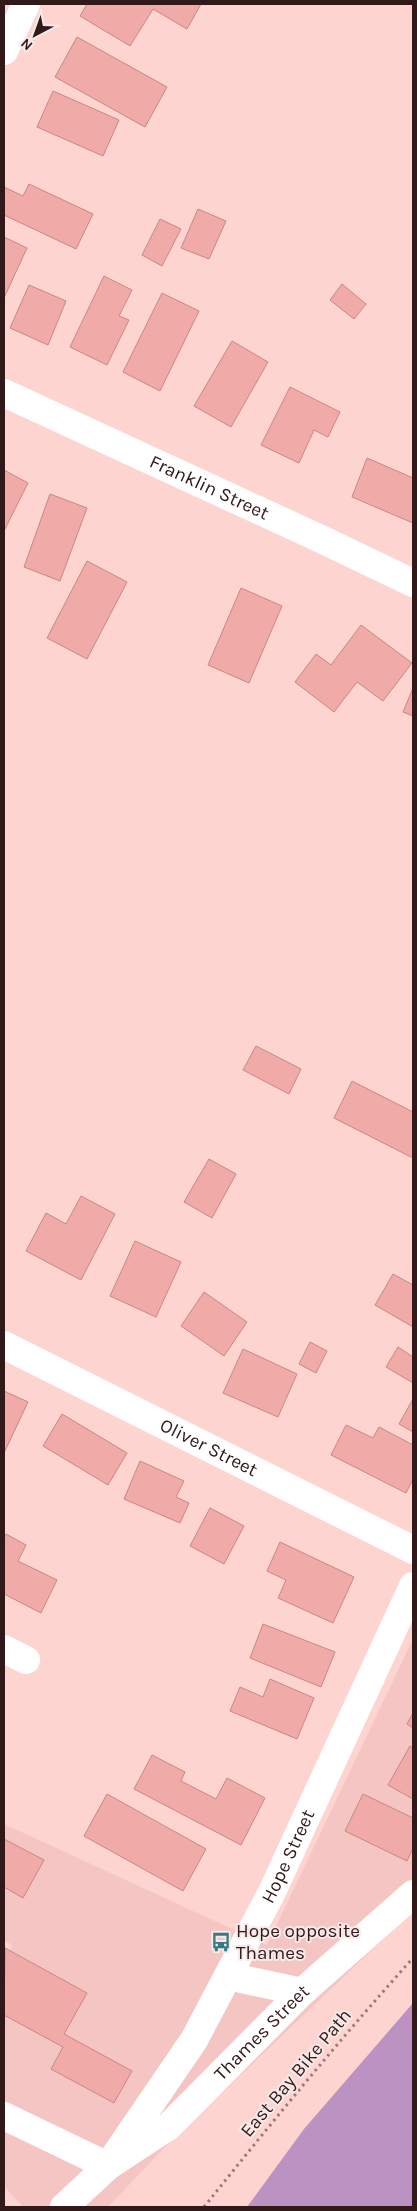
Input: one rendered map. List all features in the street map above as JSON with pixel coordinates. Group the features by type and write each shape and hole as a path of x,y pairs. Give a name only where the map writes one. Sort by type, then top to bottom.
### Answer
{"street":[{"path":"4,50 26,4"},
{"name":"Franklin Street","path":"4,393 323,540 413,584"},
{"name":"Oliver Street","path":"4,1345 413,1550"},
{"name":"Hope Street","path":"64,2207 108,2166 124,2146 194,2040 272,1892 413,1586"},
{"name":"Thames Street","path":"108,2166 170,2126 302,1992 413,1894"},
{"path":"228,1976 302,1992"},
{"path":"4,2116 108,2166"}],"path":[{"name":"East Bay Bike Path","path":"204,2207 290,2099 413,1958"}],"shaded area":[{"path":"413,1639 413,1911 165,2147 108,2207 23,2207 4,2186 4,1961 12,1945 4,1940 4,1824 267,1945"},
{"path":"413,1981 413,2207 225,2207"}],"pier":[{"path":"413,1978 413,2003 304,2129 247,2207 223,2207 344,2056"}],"building":[{"path":"87,4 201,4 187,29 153,9 130,46 80,16"},
{"path":"77,37 167,87 145,127 55,77"},
{"path":"53,91 119,120 103,156 37,127"},
{"path":"29,184 93,214 76,249 4,215 4,187 23,196"},
{"path":"198,209 226,221 209,259 181,248"},
{"path":"160,219 181,229 162,266 142,255"},
{"path":"4,237 27,248 4,298"},
{"path":"104,276 132,290 119,316 129,320 107,365 70,347"},
{"path":"342,284 366,304 354,319 330,300"},
{"path":"29,285 66,301 48,345 10,328"},
{"path":"162,293 199,311 160,391 123,372"},
{"path":"232,341 268,362 231,427 194,406"},
{"path":"290,387 340,412 328,437 314,430 299,463 261,445"},
{"path":"367,458 413,478 413,523 352,497"},
{"path":"4,470 28,483 4,531"},
{"path":"50,494 87,508 60,581 24,567"},
{"path":"87,561 127,582 87,659 47,638"},
{"path":"241,588 282,606 249,683 208,665"},
{"path":"361,625 412,663 383,701 357,682 334,712 295,682 316,654 331,665"},
{"path":"413,688 413,716 403,712"},
{"path":"256,1046 301,1069 289,1094 243,1070"},
{"path":"352,1081 413,1112 413,1158 334,1118"},
{"path":"209,1159 236,1174 212,1218 184,1202"},
{"path":"81,1196 115,1214 81,1280 26,1251 46,1213 66,1224"},
{"path":"135,1241 181,1262 156,1317 110,1296"},
{"path":"393,1274 413,1285 413,1327 375,1305"},
{"path":"204,1292 247,1322 224,1356 181,1326"},
{"path":"310,1342 327,1351 316,1373 299,1364"},
{"path":"398,1347 413,1357 413,1383 386,1367"},
{"path":"243,1349 297,1374 278,1417 223,1393"},
{"path":"4,1391 28,1402 4,1453"},
{"path":"413,1399 413,1432 399,1424"},
{"path":"62,1414 127,1453 108,1485 43,1446"},
{"path":"346,1425 373,1438 379,1427 413,1445 413,1479 406,1493 331,1455"},
{"path":"140,1461 184,1481 176,1497 189,1503 180,1523 124,1499"},
{"path":"210,1508 244,1526 224,1564 190,1546"},
{"path":"6,1534 26,1545 18,1561 57,1580 41,1613 4,1594 4,1538"},
{"path":"280,1542 354,1577 333,1623 278,1598 286,1580 267,1571"},
{"path":"263,1624 335,1652 321,1687 250,1658"},
{"path":"270,1679 314,1698 297,1739 230,1711 240,1687 263,1697"},
{"path":"413,1713 413,1728 407,1724"},
{"path":"410,1746 413,1748 413,1799 388,1785"},
{"path":"152,1755 185,1772 181,1781 216,1799 227,1778 265,1798 241,1845 134,1789"},
{"path":"107,1794 206,1849 183,1891 84,1836"},
{"path":"363,1794 413,1818 413,1848 407,1861 345,1831"},
{"path":"4,1839 44,1860 23,1898 4,1887"},
{"path":"5,1948 87,1993 64,2034 132,2071 114,2103 51,2069 63,2047 4,2015"}],"place":[{"name":"Hope opposite Thames","path":"221,1942"}]}
